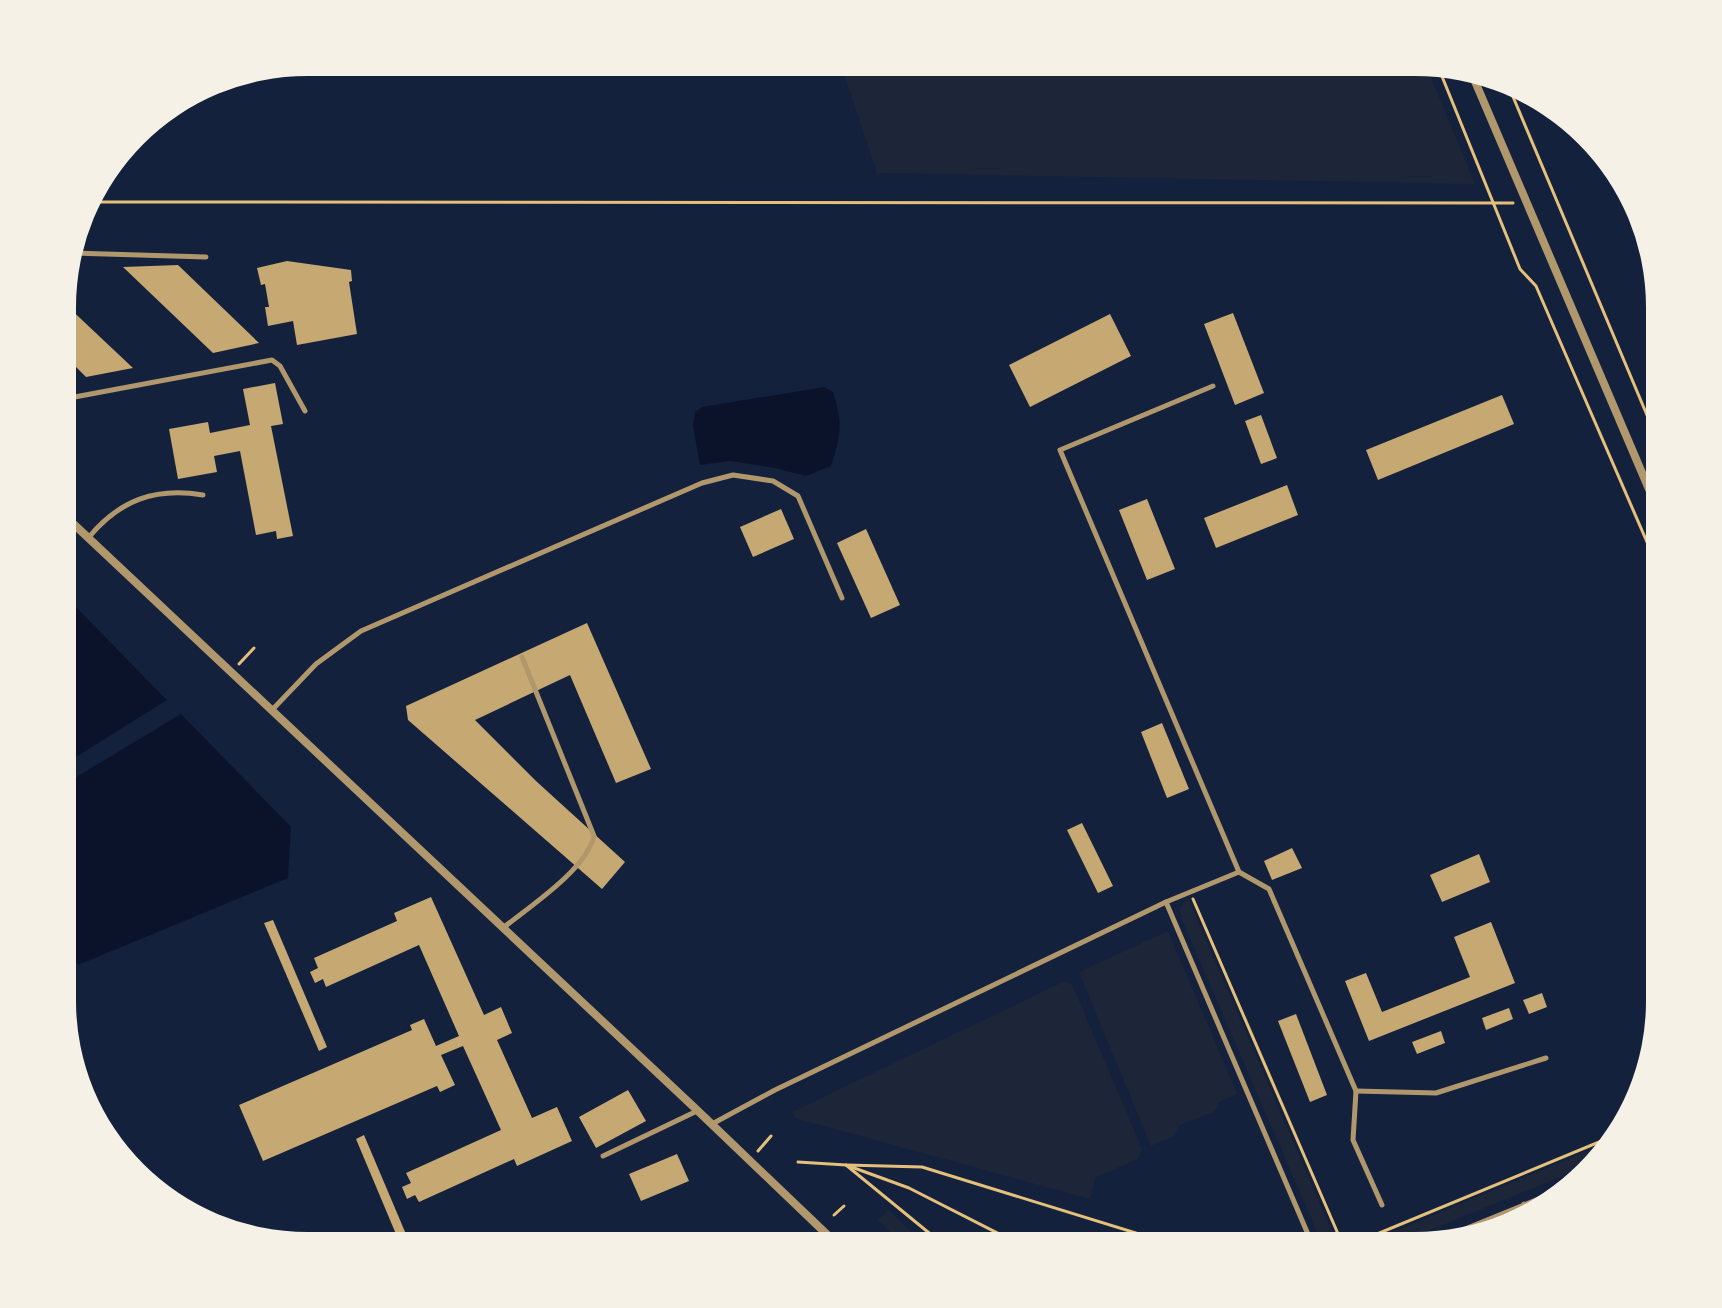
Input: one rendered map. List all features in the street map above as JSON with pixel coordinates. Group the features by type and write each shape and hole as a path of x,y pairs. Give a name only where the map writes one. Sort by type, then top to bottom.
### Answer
{"street":[{"path":"1476,85 1646,482"},
{"path":"76,526 826,1232"}],"lane":[{"path":"82,253 206,257"},
{"path":"76,397 272,360 280,366 305,411"},
{"path":"1213,386 1060,450 1239,872 1269,889 1356,1091 1353,1140 1382,1205"},
{"path":"271,711 316,664 361,631 702,483 733,475 773,481 798,496 842,598"},
{"path":"88,538 112,514 139,499 160,492 203,495"},
{"path":"503,928 562,880 592,844 594,836 522,657"},
{"path":"712,1124 775,1090 1166,902 1239,872"},
{"path":"1166,902 1307,1232"},
{"path":"1356,1091 1436,1093 1546,1058"},
{"path":"603,1156 698,1111"},
{"path":"1483,1221 1524,1204"}],"path":[{"path":"1443,78 1520,269 1536,286 1646,540"},
{"path":"1514,99 1646,413"},
{"path":"102,202 1527,203"},
{"path":"231,673 254,648"},
{"path":"1190,892 1337,1232"},
{"path":"750,1160 771,1136"},
{"path":"1382,1232 1596,1143"},
{"path":"798,1162 922,1167 1133,1232"},
{"path":"846,1165 928,1232"},
{"path":"846,1165 909,1188 995,1232"},
{"path":"834,1215 844,1206"}],"shaded area":[{"path":"845,76 1430,76 1475,184 877,173"},
{"path":"824,387 833,392 839,421 839,438 831,466 806,476 730,461 700,465 693,426 695,412 702,407"},
{"path":"76,607 167,700 76,757"},
{"path":"181,714 291,827 288,878 78,965 76,777"},
{"path":"1188,898 1332,1232 1317,1232 1179,909"},
{"path":"1168,931 1237,1094 1219,1102 1215,1111 1180,1125 1174,1136 1151,1146 1079,972"},
{"path":"1063,982 1072,984 1142,1149 1138,1159 1096,1177 1090,1199 795,1118 792,1112"},
{"path":"1592,1149 1568,1174 1427,1231 1393,1232"},
{"path":"888,1210 912,1232 890,1232 878,1220"}],"building":[{"path":"287,261 351,270 352,281 349,282 357,334 297,345 293,321 268,326 265,284 261,285 257,268"},
{"path":"178,265 259,343 213,353 123,267"},
{"path":"1233,313 1264,393 1235,405 1204,324"},
{"path":"76,314 133,368 86,377 76,367"},
{"path":"1110,314 1131,356 1030,407 1009,365"},
{"path":"275,383 283,424 271,426 293,536 277,539 276,531 256,535 240,451 214,456 217,472 178,479 169,429 208,422 210,433 250,425 243,389"},
{"path":"1502,395 1514,424 1378,480 1366,450"},
{"path":"1261,415 1277,458 1261,464 1245,421"},
{"path":"1287,485 1298,515 1216,548 1204,518"},
{"path":"1147,499 1175,569 1147,580 1119,510"},
{"path":"781,509 794,539 753,557 740,527"},
{"path":"866,529 900,605 871,618 837,543"},
{"path":"587,623 651,769 616,783 570,675 475,720 625,862 602,889 408,720 406,706"},
{"path":"1162,723 1189,789 1167,798 1141,732"},
{"path":"1082,823 1113,886 1098,893 1067,830"},
{"path":"1292,848 1302,868 1272,880 1264,861"},
{"path":"1479,854 1490,882 1442,902 1430,875"},
{"path":"431,897 484,1015 501,1007 512,1033 497,1040 532,1118 557,1107 572,1141 517,1166 514,1159 419,1202 415,1195 407,1199 402,1187 411,1183 406,1173 501,1130 463,1046 441,1055 455,1085 440,1092 437,1086 263,1161 239,1105 412,1030 410,1025 424,1019 436,1046 459,1036 419,945 326,987 323,979 315,983 310,972 318,968 314,958 397,921 394,913"},
{"path":"273,920 327,1047 319,1051 264,923"},
{"path":"1491,922 1515,983 1369,1041 1345,981 1366,973 1382,1012 1470,977 1454,937"},
{"path":"1542,993 1547,1007 1529,1014 1523,1000"},
{"path":"1509,1008 1513,1019 1486,1030 1482,1018"},
{"path":"1296,1014 1327,1095 1310,1102 1278,1021"},
{"path":"1441,1031 1445,1043 1417,1054 1412,1042"},
{"path":"628,1090 646,1121 596,1148 579,1117"},
{"path":"364,1135 405,1232 395,1232 356,1139"},
{"path":"677,1154 689,1181 641,1201 629,1174"}]}
